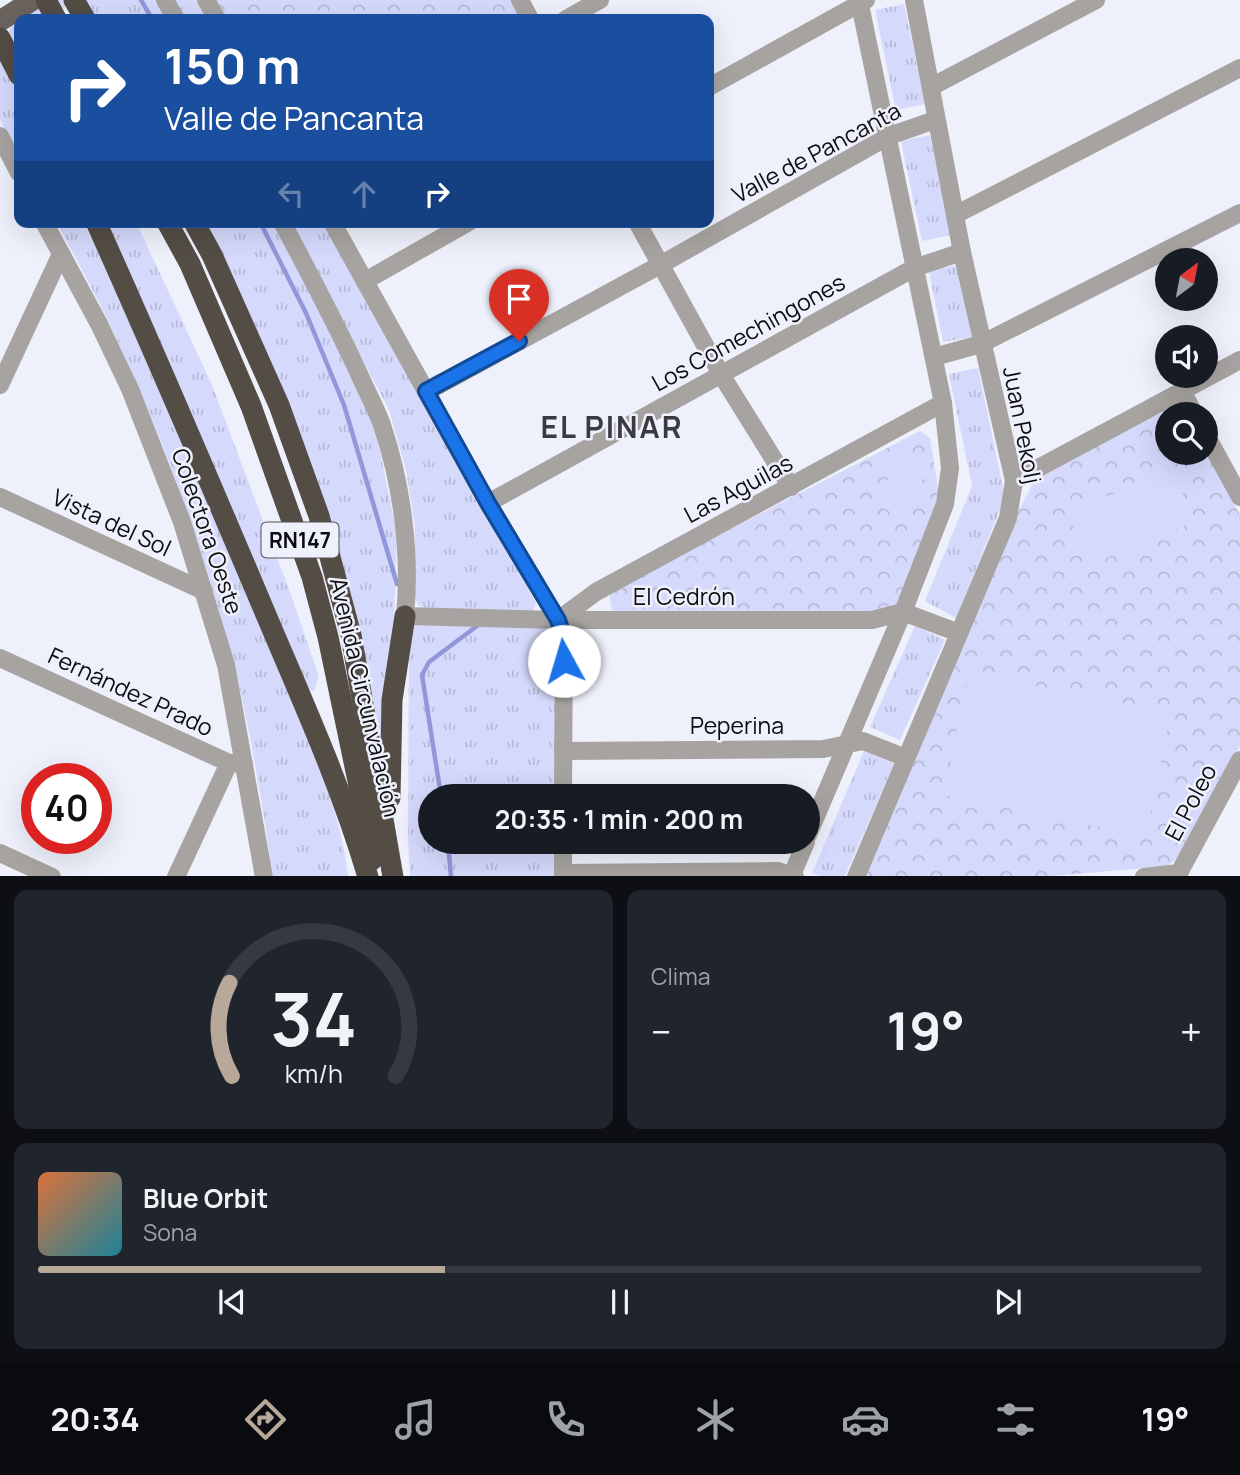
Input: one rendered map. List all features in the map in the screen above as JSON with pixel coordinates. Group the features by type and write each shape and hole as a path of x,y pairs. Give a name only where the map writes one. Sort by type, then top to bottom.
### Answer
{"highway":[{"path":"0,38 14,65"},
{"path":"99,228 168,381 305,707 368,876"},
{"name":"Avenida Circunvalación","path":"170,228 190,264 251,406 312,577 328,638 369,829 374,876"},
{"name":"Avenida Circunvalación","path":"197,228 218,267 279,405 319,516 351,635 395,876"},
{"path":"395,876 389,783 390,743 392,700 405,616"}],"main road":[{"path":"0,21 33,0"}],"street":[{"path":"575,14 600,0"},
{"name":"Juan Pekolj","path":"856,876 1008,518 1013,500 1014,481 981,344 935,120 914,0"},
{"path":"931,87 1096,0"},
{"path":"714,84 861,1 943,403 950,468 950,484 945,505 903,612 820,806"},
{"path":"955,215 1240,68"},
{"name":"Valle de Pancanta","path":"426,391 660,265 889,136 935,120"},
{"path":"0,136 14,163"},
{"path":"933,357 981,344 1240,213"},
{"name":"Colectora Oeste","path":"47,228 99,324 130,389 161,465 204,591 226,665 236,763 264,876"},
{"path":"286,228 340,331 381,423 396,477 403,522 407,592 405,616"},
{"path":"335,228 488,503 558,620 564,638 563,784"},
{"path":"365,281 458,228"},
{"path":"640,228 722,376 791,487"},
{"name":"Los Comechingones","path":"488,503 914,268 962,252"},
{"path":"0,385 61,254"},
{"path":"1014,481 1240,360"},
{"path":"1182,391 1188,402"},
{"name":"Las Aguilas","path":"558,620 596,592 943,403"},
{"path":"1218,457 1240,497"},
{"name":"Vista del Sol","path":"0,497 204,591"},
{"path":"903,612 959,633"},
{"name":"El Cedrón","path":"405,616 558,620 872,620 903,612"},
{"name":"Fernández Prado","path":"0,657 236,763"},
{"name":"Peperina","path":"563,751 823,749 863,740 906,758"},
{"name":"El Poleo","path":"1162,876 1180,875 1240,760"},
{"path":"177,876 236,763"},
{"path":"0,853 50,876"},
{"path":"564,854 564,875 778,871 793,876 801,854"}],"green space":[{"path":"46,0 76,0 54,14 23,14"},
{"path":"84,0 156,0 163,14 93,14"},
{"path":"175,0 196,0 203,14 182,14"},
{"path":"213,0 513,0 521,14 221,14"},
{"path":"904,4 925,104 896,110 875,10"},
{"path":"14,20 14,42 9,32"},
{"path":"0,53 14,82 14,148 0,120"},
{"path":"930,135 951,235 922,241 901,141"},
{"path":"59,228 86,228 96,247 302,722 335,813 348,876 273,876 242,698 202,556 183,498 138,385"},
{"path":"109,228 139,228 212,385 319,677 314,691 304,688"},
{"path":"210,228 277,228 335,337 374,422 397,534 394,625 382,787 360,636 244,301"},
{"path":"294,228 329,228 536,603 533,612 428,610 418,605 414,594 415,526 406,470 389,410"},
{"path":"958,265 972,337 943,342 929,271"},
{"path":"978,368 1005,497 956,618 925,601 972,486 949,374"},
{"path":"1155,416 1155,465 1214,465 1240,515 1240,746 1178,858 1167,866 1052,876 863,876 1017,514 1033,483 1041,474"},
{"path":"920,431 930,438 940,500 902,599 894,609 886,613 612,611 609,592"},
{"path":"901,453 929,466 904,518 876,505"},
{"path":"1173,469 1194,522 1089,565 1067,513"},
{"path":"414,626 545,628 554,636 557,784 418,784 418,854 557,854 557,876 410,876 409,638"},
{"path":"915,626 945,640 900,740 870,727"},
{"path":"969,672 1171,713 1146,837 944,795"},
{"path":"864,751 894,764 845,876 820,876 812,873"}],"waterway":[{"path":"141,0 149,14"},
{"path":"263,228 306,313 344,405 397,584"},
{"path":"439,784 422,675 429,662 481,623"},
{"path":"449,854 451,876"}],"district":[{"name":"EL PINAR","path":"612,426"}],"route":[{"path":"519,341 426,391 488,503 558,620 564,638 564,661"}]}
